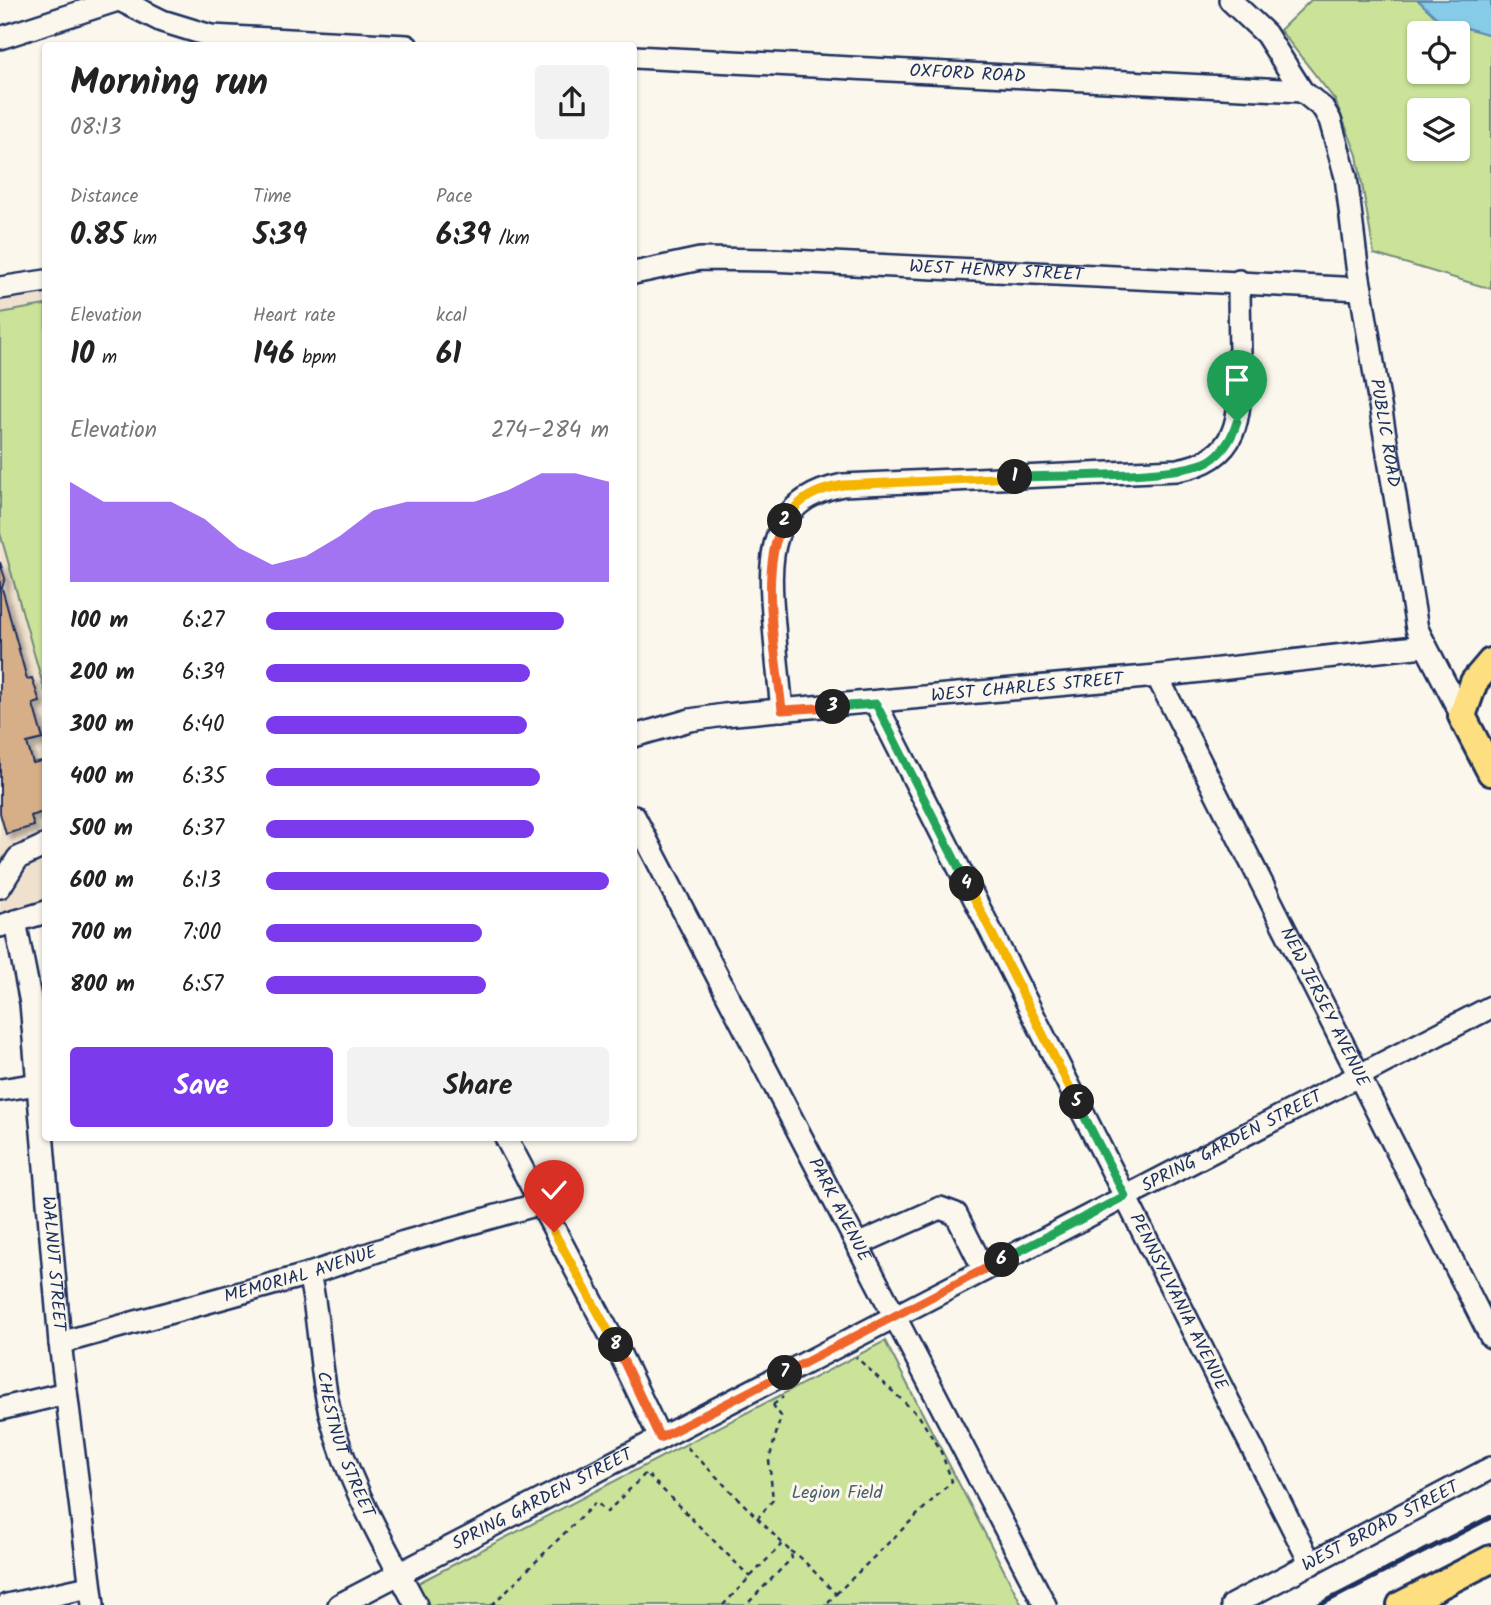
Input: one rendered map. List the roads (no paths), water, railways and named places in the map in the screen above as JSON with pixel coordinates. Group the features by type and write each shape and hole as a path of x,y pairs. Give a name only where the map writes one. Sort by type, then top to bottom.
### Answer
{"main road":[{"path":"1462,716 1474,682 1491,662"},
{"name":"PUBLIC ROAD","path":"1462,716 1491,772"},
{"path":"1401,1605 1435,1597 1491,1559"}],"street":[{"path":"0,38 119,0 162,21 211,36 329,42"},
{"name":"PUBLIC ROAD","path":"1230,0 1266,34 1302,91 1323,108 1330,120 1346,177 1360,289 1411,597 1424,646 1462,716"},
{"name":"OXFORD ROAD","path":"637,57 1302,91"},
{"name":"WEST HENRY STREET","path":"637,272 700,259 1239,281 1360,289"},
{"path":"782,710 770,583 771,560 781,527 803,498 820,489 843,485 1177,470 1209,461 1225,447 1237,422 1239,281"},
{"path":"0,288 42,282"},
{"name":"WEST CHARLES STREET","path":"637,735 690,720 1157,676 1424,646"},
{"name":"NEW JERSEY AVENUE","path":"1157,676 1491,1336"},
{"name":"PENNSYLVANIA AVENUE","path":"876,704 1311,1564"},
{"name":"PARK AVENUE","path":"637,822 1045,1605"},
{"path":"0,887 18,858 42,847"},
{"name":"WALNUT STREET","path":"0,887 9,923 27,970 42,1119"},
{"path":"9,923 42,913"},
{"name":"SPRING GARDEN STREET","path":"339,1605 1491,1007"},
{"path":"0,1090 38,1084"},
{"name":"WALNUT STREET","path":"44,1141 60,1343 91,1596"},
{"path":"508,1141 539,1204 666,1435"},
{"name":"MEMORIAL AVENUE","path":"60,1343 309,1274 404,1242 539,1204"},
{"path":"857,1245 940,1208 956,1214 984,1270"},
{"name":"CHESTNUT STREET","path":"309,1274 320,1328 326,1390 337,1438 416,1605"},
{"path":"0,1409 66,1393"},
{"name":"WEST BROAD STREET","path":"1232,1605 1491,1468"},
{"path":"8,1605 91,1596"}],"water":[{"path":"1418,0 1491,0 1491,35 1470,29 1470,21 1439,20"}],"railway":[{"path":"1319,1605 1491,1517"}],"park label":[{"name":"Legion Field","path":"837,1493"}]}
